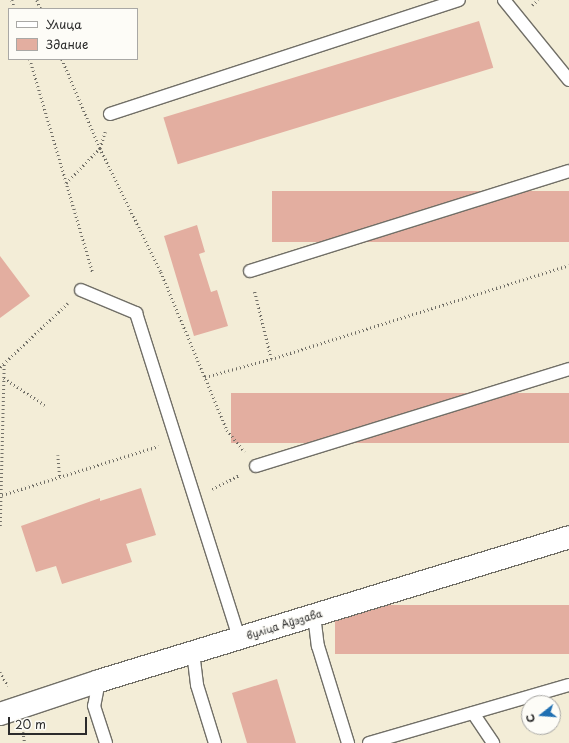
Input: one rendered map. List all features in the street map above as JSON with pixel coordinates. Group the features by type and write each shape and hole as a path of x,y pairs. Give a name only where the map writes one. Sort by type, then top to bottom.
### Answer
{"street":[{"name":"вуліца Аўэзава","path":"0,714 99,681 569,537"}],"lane":[{"path":"110,114 459,0"},
{"path":"504,0 569,80"},
{"path":"250,271 569,172"},
{"path":"81,290 136,313 175,442 239,638"},
{"path":"256,466 569,369"},
{"path":"314,615 318,646 348,743"},
{"path":"193,652 197,685 215,743"},
{"path":"99,681 94,706 106,743"},
{"path":"369,743 569,685"},
{"path":"473,713 493,743"}],"path":[{"path":"30,60 101,298"},
{"path":"62,60 100,148 161,272 227,430 256,466 194,498"},
{"path":"66,183 100,148 110,114"},
{"path":"205,377 271,359 569,265"},
{"path":"250,271 271,359"},
{"path":"0,367 81,290"},
{"path":"0,526 2,495 4,364"},
{"path":"3,378 45,405"},
{"path":"2,495 175,442"},
{"path":"58,455 60,476"}],"building":[{"path":"479,21 493,68 178,164 163,117"},
{"path":"272,191 569,191 569,242 272,242"},
{"path":"197,225 205,252 199,254 211,292 217,290 228,326 194,336 164,236"},
{"path":"0,256 30,296 0,318"},
{"path":"231,393 569,393 569,443 231,443"},
{"path":"141,488 156,535 126,544 132,562 62,584 56,566 36,572 21,526 100,498 100,501"},
{"path":"335,605 569,605 569,654 335,654"},
{"path":"277,679 296,743 247,743 232,693"}]}
